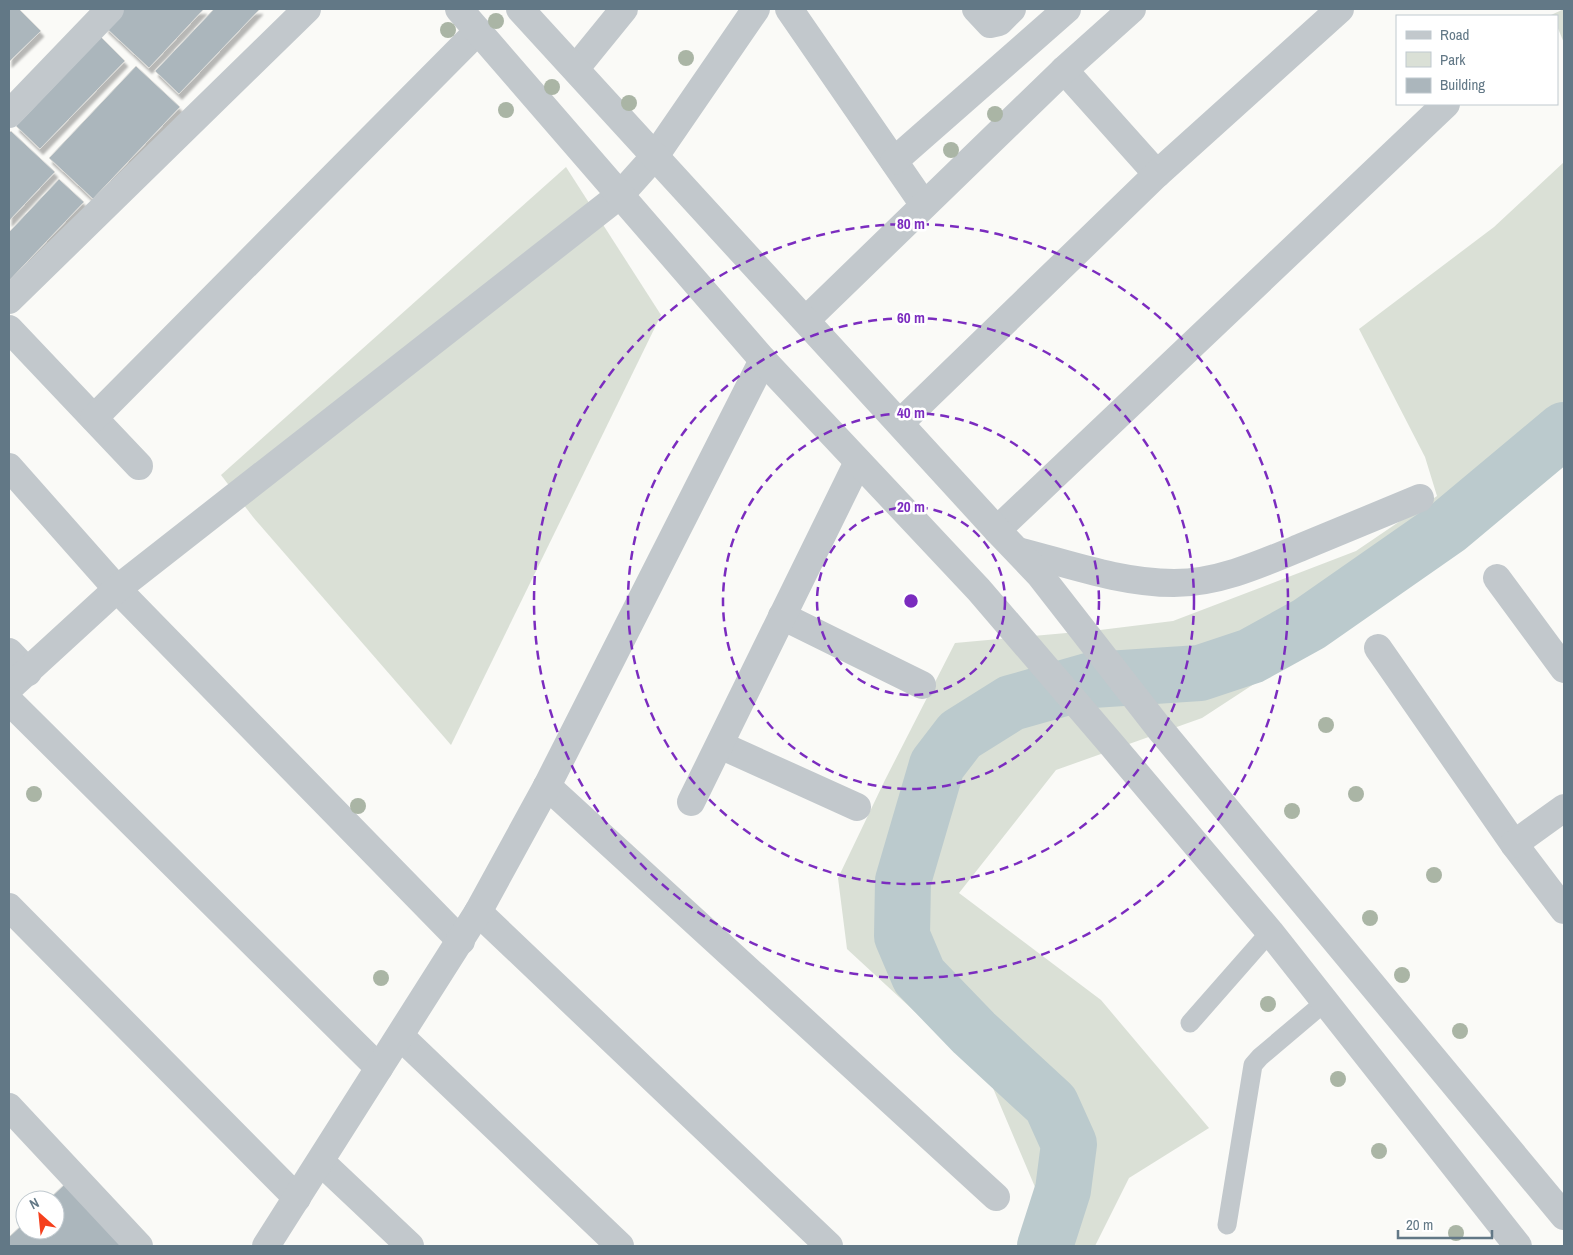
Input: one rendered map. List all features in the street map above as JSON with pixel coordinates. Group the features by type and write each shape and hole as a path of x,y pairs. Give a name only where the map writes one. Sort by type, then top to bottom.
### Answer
{"street":[{"path":"9,114 110,9"},
{"path":"9,300 307,9"},
{"path":"459,9 763,360 979,590 1112,745 1270,932 1518,1246"},
{"path":"520,9 1039,574 1159,728 1564,1216"},
{"path":"576,68 624,9"},
{"path":"9,652 18,680 117,589 620,195 656,156 756,9"},
{"path":"789,9 924,205"},
{"path":"976,9 990,24 999,22 1012,9"},
{"path":"894,161 1067,9"},
{"path":"806,320 1064,70 1132,9"},
{"path":"900,423 1157,174 1340,9"},
{"path":"94,418 478,31"},
{"path":"1064,70 1157,174"},
{"path":"997,530 1445,105"},
{"path":"9,329 139,466"},
{"path":"266,1246 478,912 547,786 763,360"},
{"path":"691,802 858,462"},
{"path":"9,467 117,589 461,941"},
{"path":"1018,551 1144,582 1175,583 1209,580 1253,566 1420,498"},
{"path":"1498,578 1564,669"},
{"path":"782,616 922,685"},
{"path":"1378,648 1514,844 1564,910"},
{"path":"9,701 380,1068"},
{"path":"720,744 857,807"},
{"path":"547,786 996,1197"},
{"path":"1514,844 1564,808"},
{"path":"9,907 297,1198"},
{"path":"478,912 828,1246"},
{"path":"400,1036 620,1246"},
{"path":"9,1107 139,1246"},
{"path":"321,1162 410,1246"}],"lane":[{"path":"1190,1023 1270,932"},
{"path":"1227,1225 1253,1065 1325,1002"}],"green space":[{"path":"1564,9 1564,43 1558,28 1558,15 1551,15"},
{"path":"1564,162 1564,456 1422,574 1202,718 1056,770 959,893 1101,1000 1209,1128 1129,1178 1095,1246 1024,1246 1036,1230 1035,1187 990,1081 847,949 838,878 885,780 955,643 1100,630 1173,621 1356,551 1437,496 1425,457 1359,329 1494,227"},
{"path":"566,167 661,315 451,745 253,517 221,475"}],"building":[{"path":"9,9 19,9 41,31 9,62"},
{"path":"122,9 204,9 149,68 105,27"},
{"path":"214,9 260,9 179,94 155,71"},
{"path":"101,37 125,61 40,149 16,126"},
{"path":"136,66 180,107 93,199 49,158"},
{"path":"11,131 55,172 9,221 9,133"},
{"path":"59,179 84,202 9,281 9,232"},
{"path":"68,1181 131,1246 10,1246 9,1237 15,1231 15,1240 65,1240 65,1190 59,1190"}],"waterway":[{"path":"1045,1246 1063,1190 1069,1144 1051,1104 974,1033 919,976 902,936 903,881 937,765 960,735 1011,703 1092,680 1200,673 1251,656 1309,624 1448,527 1564,430"}]}
